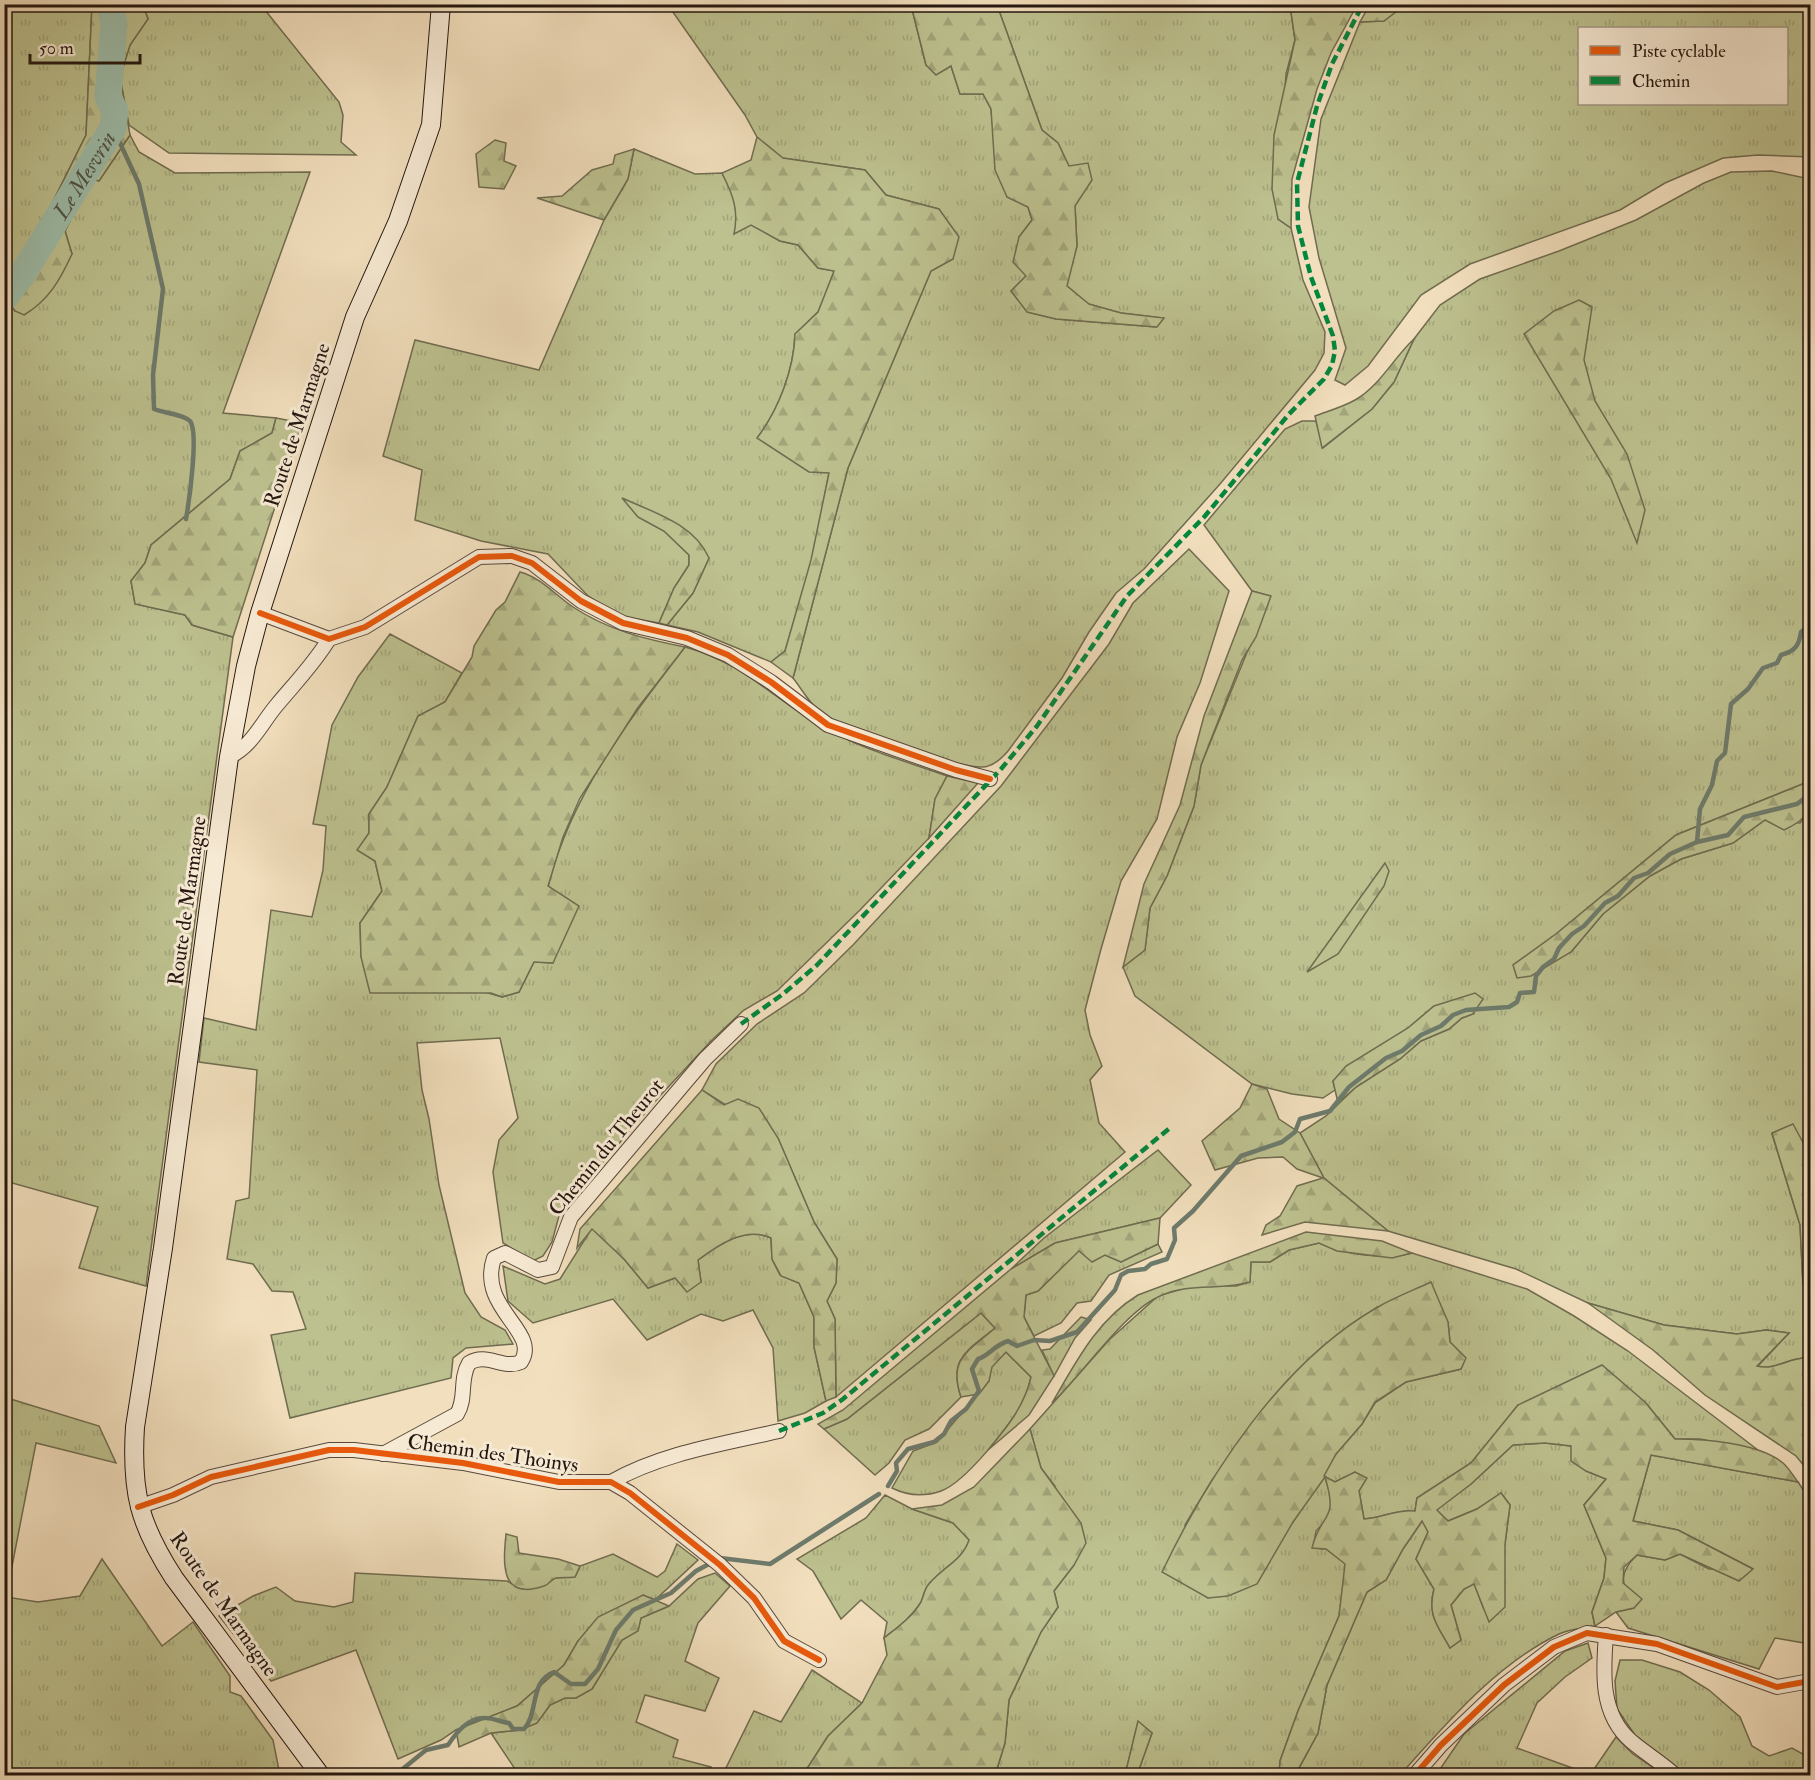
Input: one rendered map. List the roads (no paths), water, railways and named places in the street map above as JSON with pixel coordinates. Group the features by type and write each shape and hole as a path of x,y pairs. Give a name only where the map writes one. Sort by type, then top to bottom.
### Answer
{"main road":[{"name":"Route de Marmagne","path":"321,1776 174,1578 156,1550 138,1507 133,1455 135,1427 164,1237 229,757 246,666 260,613 355,317 398,221 431,125 441,4"}],"street":[{"path":"229,757 247,746 278,704 309,670 329,639 365,627 479,557 512,556 538,567 581,601 622,623 687,638 728,655 771,682 828,725 956,770 990,779"},
{"path":"260,613 329,639"},
{"name":"Chemin du Theurot","path":"383,1454 457,1414 462,1406 464,1372 469,1363 484,1358 509,1365 521,1362 526,1355 524,1338 502,1311 491,1282 494,1258 505,1253 538,1270 552,1267 571,1217 705,1059 741,1024"},
{"path":"611,1482 642,1466 666,1458 779,1431"},
{"name":"Chemin des Thoinys","path":"138,1507 173,1495 211,1477 329,1450 463,1463 559,1482 611,1482"},
{"path":"611,1482 630,1493 715,1561 754,1598 784,1641 819,1660"},
{"path":"1414,1776 1480,1707 1532,1662 1572,1638 1587,1633 1657,1644 1777,1687 1810,1681"},
{"path":"1606,1635 1604,1685 1608,1704 1618,1725 1630,1740 1676,1776"}],"waterway":[{"name":"Le Mesvrin","path":"4,298 22,275 113,128 115,111 108,97 114,24 110,4"},
{"path":"113,128 139,184 163,289 153,375 154,409 187,419 193,428 192,468 186,519"},
{"path":"1697,842 1700,809 1712,785 1717,761 1725,753 1731,704 1748,689 1763,668 1777,663 1781,655 1790,652 1799,641 1801,632 1810,625"},
{"path":"888,1486 897,1471 896,1463 908,1449 934,1442 944,1434 951,1421 966,1409 979,1391 972,1369 978,1359 1008,1341 1017,1346 1034,1340 1050,1341 1077,1332 1115,1290 1121,1275 1128,1271 1145,1269 1151,1264 1167,1259 1175,1240 1174,1228 1193,1211 1241,1156 1282,1142 1295,1132 1300,1119 1330,1111 1349,1087 1386,1058 1402,1051 1421,1035 1441,1026 1453,1015 1466,1010 1509,1007 1517,1002 1520,993 1534,992 1536,976 1554,959 1559,948 1572,934 1584,926 1605,903 1618,896 1634,878 1648,873 1670,854 1697,842 1728,835 1744,817 1797,804 1810,794"},
{"path":"394,1776 426,1750 448,1745 459,1731 474,1720 486,1718 509,1723 513,1729 524,1729 532,1715 537,1690 546,1676 554,1672 571,1684 585,1684 598,1669 616,1630 633,1610 671,1593 696,1571 720,1558 770,1564 879,1494"}]}
